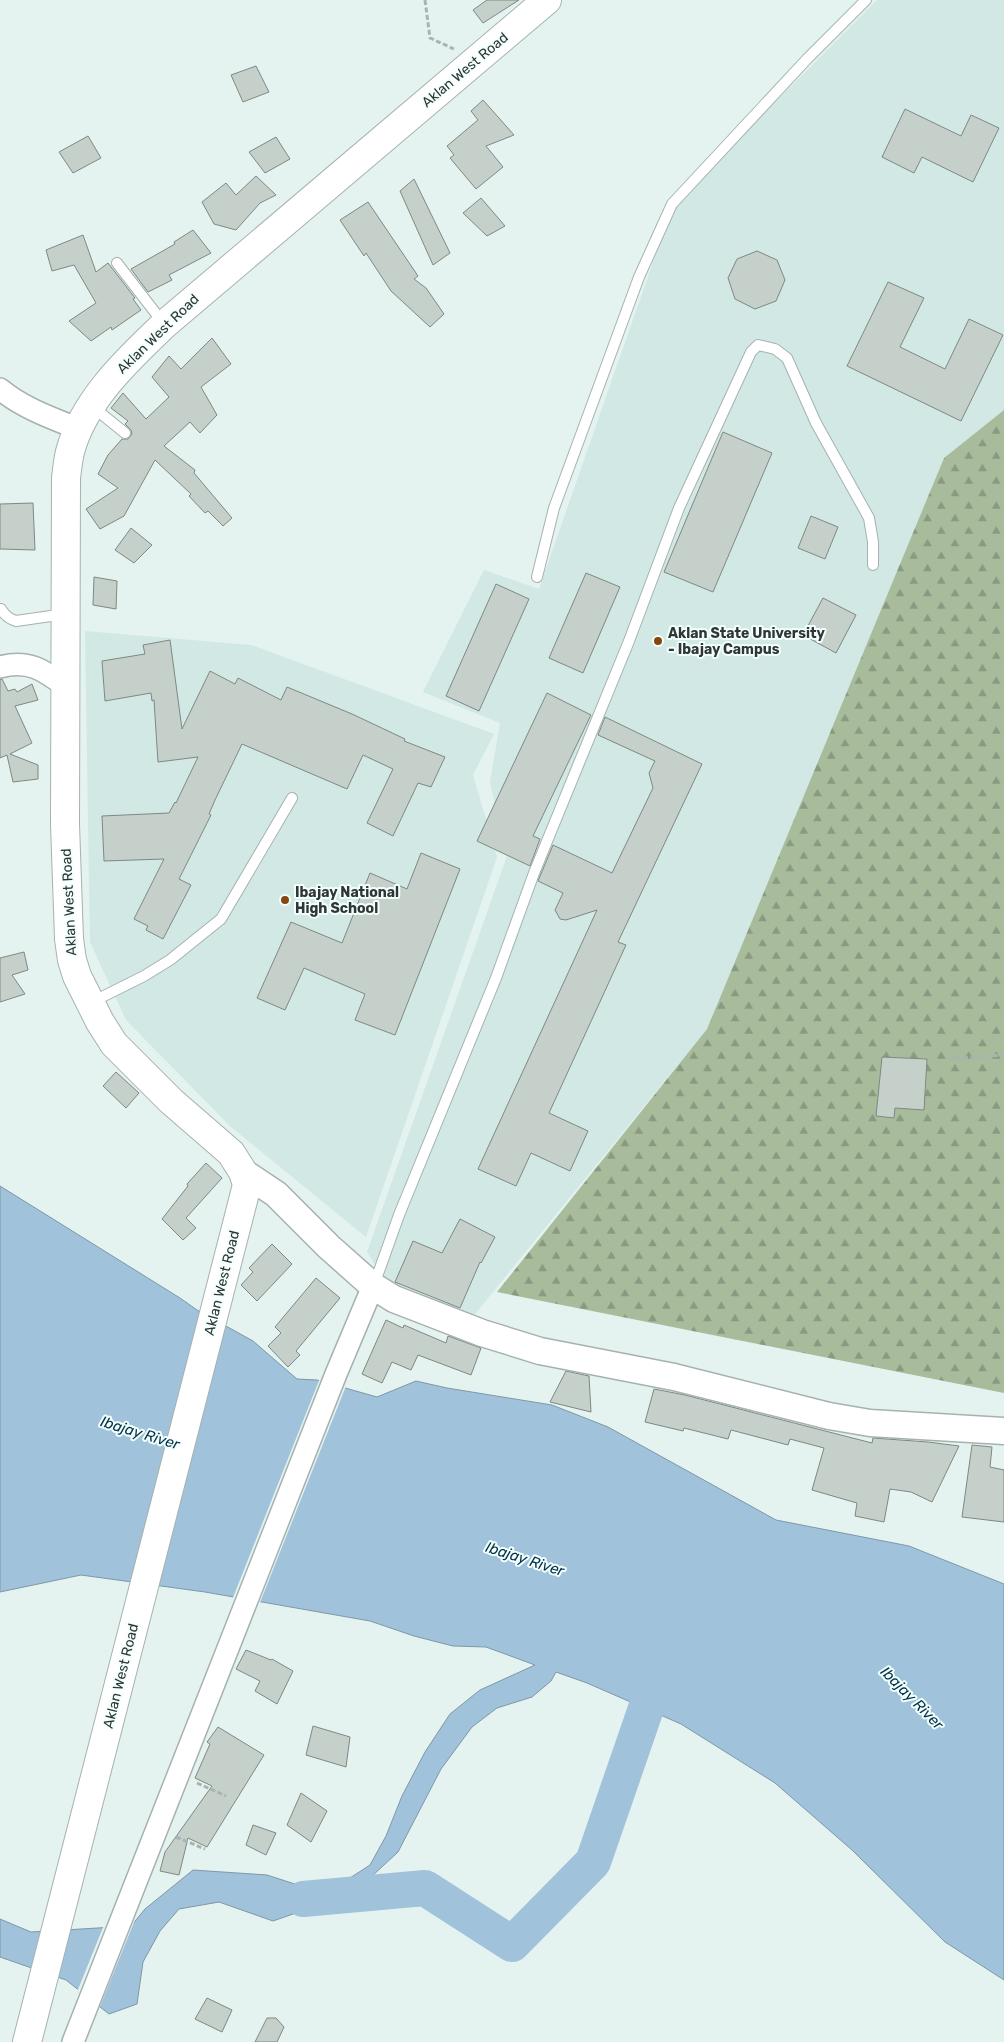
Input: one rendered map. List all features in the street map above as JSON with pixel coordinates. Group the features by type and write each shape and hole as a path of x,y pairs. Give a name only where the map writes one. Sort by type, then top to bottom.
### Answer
{"main road":[{"name":"Aklan West Road","path":"27,2042 247,1185 243,1172 231,1152 171,1101 120,1050 100,1022 77,976 72,960 69,939 65,824 66,478 70,452 101,392 129,359 165,324 547,0"}],"street":[{"path":"0,389 11,398 33,410 86,418"},
{"path":"0,667 13,664 34,667 49,674 66,687"},
{"path":"243,1172 276,1194 373,1286 394,1299 419,1310 482,1333 540,1351 674,1377 829,1416 870,1422 1004,1431"},
{"path":"76,2035 336,1374 373,1286"}],"lane":[{"path":"537,577 554,508 639,277 672,204 807,59 866,0"},
{"path":"117,264 165,324"},
{"path":"373,1286 399,1215 496,978 534,872 629,641 679,508 751,352 758,345 775,348 787,358 816,423 869,518 873,542 873,566"},
{"path":"86,418 125,433"},
{"path":"1,609 10,620 16,621 66,614"},
{"path":"91,1003 144,976 170,960 221,919 292,798"}],"path":[{"path":"426,0 430,38 478,58"},
{"path":"948,1059 1004,1054"},
{"path":"178,1775 226,1796"},
{"path":"157,1828 205,1849"}],"shaded area":[{"name":"Aklan State University - Ibajay Campus","path":"877,0 1004,0 1004,410 944,458 707,1029 471,1319 385,1281 367,1252 507,856 490,782 500,723 423,692 484,570 539,589 673,205"},
{"name":"Ibajay National High School","path":"85,631 251,645 494,734 473,775 497,857 366,1237 231,1127 126,1020 90,942"}],"green space":[{"path":"1004,410 1004,1393 497,1292 707,1029 944,458"}],"water":[{"name":"Ibajay River","path":"0,1186 197,1310 253,1341 297,1379 317,1380 377,1397 416,1381 447,1388 552,1405 608,1427 776,1520 909,1546 1004,1584 1004,1980 945,1942 852,1850 775,1783 681,1724 587,1683 556,1672 551,1681 532,1697 497,1708 472,1727 441,1769 398,1852 343,1903 310,1908 273,1921 219,1902 179,1909 160,1931 143,1962 137,2004 109,2014 66,1980 0,1957 0,1919 31,1932 131,1926 145,1909 193,1870 267,1875 304,1887 336,1887 370,1865 386,1836 402,1796 425,1752 450,1714 480,1690 535,1665 486,1647 453,1646 414,1636 370,1621 205,1592 81,1575 0,1592"}],"pier":[{"path":"320,1378 346,1386 259,1605 232,1600"},
{"path":"137,1915 99,2009 77,1992 104,1925 130,1923"}],"building":[{"path":"487,0 519,0 483,23 473,10"},
{"path":"256,66 269,92 243,102 231,75"},
{"path":"483,100 514,135 486,146 503,167 476,189 450,158 454,155 447,146 478,120 471,111"},
{"path":"905,109 961,136 971,115 999,128 973,182 922,157 914,173 882,157"},
{"path":"88,136 101,158 73,173 59,152"},
{"path":"276,137 290,159 265,173 249,152"},
{"path":"256,176 276,195 260,203 236,230 214,224 202,202 226,183 236,195"},
{"path":"414,179 450,253 433,265 400,191"},
{"path":"481,198 505,226 487,236 463,213"},
{"path":"368,202 418,276 414,279 426,288 444,314 430,327 391,291 366,253 364,256 340,220"},
{"path":"193,230 211,253 169,275 172,280 148,292 131,269 175,244 174,242"},
{"path":"83,235 96,272 108,263 135,298 133,299 141,310 112,330 111,327 91,341 69,321 96,303 74,265 52,271 46,250"},
{"path":"757,251 777,260 785,280 776,301 755,309 735,299 728,278 737,259"},
{"path":"888,282 924,298 900,347 945,369 969,319 1003,335 961,421 847,366"},
{"path":"212,338 231,364 201,387 217,415 200,433 190,422 164,446 195,470 194,473 232,518 223,526 208,511 205,513 189,496 191,494 155,460 124,516 100,529 86,509 118,488 98,474 108,455 122,439 128,439 132,434 125,424 128,421 111,408 123,393 146,419 169,397 152,377 169,356 181,369"},
{"path":"723,432 772,453 713,592 664,572"},
{"path":"33,503 35,550 0,549 0,504"},
{"path":"811,516 838,527 825,559 798,548"},
{"path":"131,528 152,545 134,563 115,550"},
{"path":"586,573 620,587 583,673 549,658"},
{"path":"94,577 117,581 116,609 93,605"},
{"path":"496,584 529,599 479,711 446,696"},
{"path":"823,598 856,615 836,653 803,635"},
{"path":"170,640 182,729 210,671 235,684 238,678 281,700 287,687 352,714 405,739 404,741 445,757 431,787 418,783 393,836 367,823 393,769 363,755 347,789 242,744 215,800 209,814 211,815 179,879 191,885 163,939 146,930 148,926 134,919 164,859 104,861 102,816 169,813 176,803 198,757 158,762 154,700 152,701 151,693 105,701 102,661 145,654 143,645"},
{"path":"0,679 2,679 8,691 15,689 17,692 32,684 38,700 15,706 32,743 10,754 38,765 38,779 13,782 7,755 0,758"},
{"path":"547,693 591,715 533,836 540,839 530,866 477,841"},
{"path":"605,717 702,764 618,942 626,945 549,1113 588,1131 570,1171 531,1153 516,1186 478,1169 597,910 566,920 560,919 555,910 563,893 538,881 553,845 612,873 653,788 649,773 655,761 598,735"},
{"path":"421,853 460,869 395,1035 355,1020 365,994 304,968 285,1010 257,998 291,922 342,943 370,873 407,889"},
{"path":"24,952 28,970 12,975 25,994 0,1002 0,958"},
{"path":"882,1057 927,1059 924,1110 895,1108 894,1118 876,1116"},
{"path":"116,1072 139,1093 126,1108 103,1086"},
{"path":"206,1163 222,1178 186,1218 196,1228 183,1240 162,1219 188,1186 187,1184"},
{"path":"460,1219 495,1237 480,1262 460,1308 395,1282 413,1241 442,1253"},
{"path":"272,1244 292,1264 257,1301 241,1285 253,1272 249,1268"},
{"path":"316,1278 340,1298 296,1351 300,1355 288,1367 268,1346 281,1333 275,1327"},
{"path":"386,1320 403,1328 404,1325 446,1343 448,1336 481,1348 471,1375 418,1355 411,1370 392,1362 382,1383 362,1374"},
{"path":"566,1371 589,1376 591,1412 550,1402"},
{"path":"654,1389 685,1395 872,1443 873,1438 959,1446 932,1502 911,1492 890,1489 884,1522 855,1516 857,1503 812,1490 824,1448 790,1439 788,1445 731,1430 728,1439 684,1428 683,1431 645,1422"},
{"path":"972,1445 992,1447 990,1467 1004,1470 1004,1522 962,1517"},
{"path":"246,1650 272,1659 293,1671 277,1704 255,1691 260,1681 236,1669"},
{"path":"313,1726 350,1737 346,1767 306,1755"},
{"path":"218,1727 264,1755 207,1847 188,1838 179,1875 160,1871 165,1852 212,1786 195,1778 210,1744 207,1742"},
{"path":"301,1793 327,1811 311,1842 287,1825"},
{"path":"253,1825 276,1833 266,1855 246,1845"},
{"path":"207,1998 232,2010 222,2032 195,2019"},
{"path":"267,2018 276,2018 284,2027 277,2042 255,2042"}],"waterway":[{"path":"303,1899 425,1888 512,1944 593,1862 662,1662"}],"place":[{"name":"Aklan State University - Ibajay Campus","path":"658,641"},
{"name":"Ibajay National High School","path":"285,900"}]}
